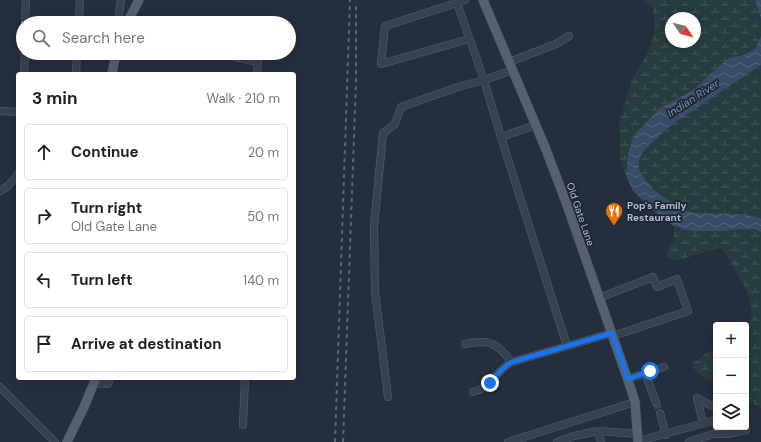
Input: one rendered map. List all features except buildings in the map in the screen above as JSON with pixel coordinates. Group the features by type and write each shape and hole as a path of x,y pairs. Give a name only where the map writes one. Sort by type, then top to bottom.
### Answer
{"main road":[{"path":"131,16 139,0"},
{"name":"Old Gate Lane","path":"483,0 536,125 567,205 635,402 638,439"},
{"path":"112,72 115,60"},
{"path":"67,442 95,380"}],"street":[{"path":"25,16 26,0"},
{"path":"79,16 80,0"},
{"path":"119,16 120,0"},
{"path":"465,0 456,1 385,26 381,64 469,39"},
{"path":"456,1 484,80 566,346"},
{"path":"388,398 375,292 374,226 383,133 395,124 401,107 458,87 484,80 569,36"},
{"path":"24,72 25,60"},
{"path":"76,72 77,60"},
{"path":"249,60 258,62 257,72"},
{"path":"0,111 16,112"},
{"path":"501,136 536,125"},
{"path":"0,191 8,186 16,176"},
{"path":"473,392 486,387 505,365 512,362 566,346 612,335 688,311 677,279 657,286 653,277 599,298"},
{"path":"465,344 482,341 493,344 501,349 512,362"},
{"path":"628,379 664,367"},
{"path":"645,373 656,402"},
{"path":"95,380 108,384 109,380"},
{"path":"243,425 245,380"},
{"path":"0,387 55,442"},
{"path":"704,423 697,398 713,406"},
{"path":"508,442 635,402"},
{"path":"660,413 666,435"},
{"path":"557,442 598,430 638,439 666,435 713,421"},
{"path":"598,430 601,442"},
{"path":"688,442 713,434 726,434 746,430"}],"green space":[{"path":"644,0 755,0 761,19 761,36 755,49 744,55 729,58 696,88 660,108 628,153 626,176 620,158 619,124 632,79 646,56 652,41 655,26 653,9"},
{"path":"761,65 761,219 758,217 694,213 682,209 655,191 643,178 639,170 639,160 644,150 670,126"},
{"path":"674,226 692,231 755,229 761,232 761,408 753,403 749,403 749,324 752,314 749,297 745,289 726,254 721,250 718,248 679,260 670,259 666,254 670,244 674,240"},
{"path":"713,351 713,382 693,368 693,363 708,352"}],"water":[{"path":"755,0 761,0 761,19"},
{"name":"Indian River","path":"761,36 761,65 670,126 644,150 639,160 639,170 655,191 682,209 694,213 737,214 758,217 761,219 761,232 755,229 692,231 674,226 657,214 633,191 626,176 628,153 634,135 660,108 696,88 729,58 744,55 755,49"}],"tunnel":[{"path":"656,402 660,413"}],"railway":[{"path":"335,442 350,0"},
{"path":"343,442 356,81 356,2"}],"place":[{"name":"Pop's Family Restaurant","path":"614,226"}],"route":[{"path":"490,383 505,365 512,362 612,333 628,379 650,371"}]}
